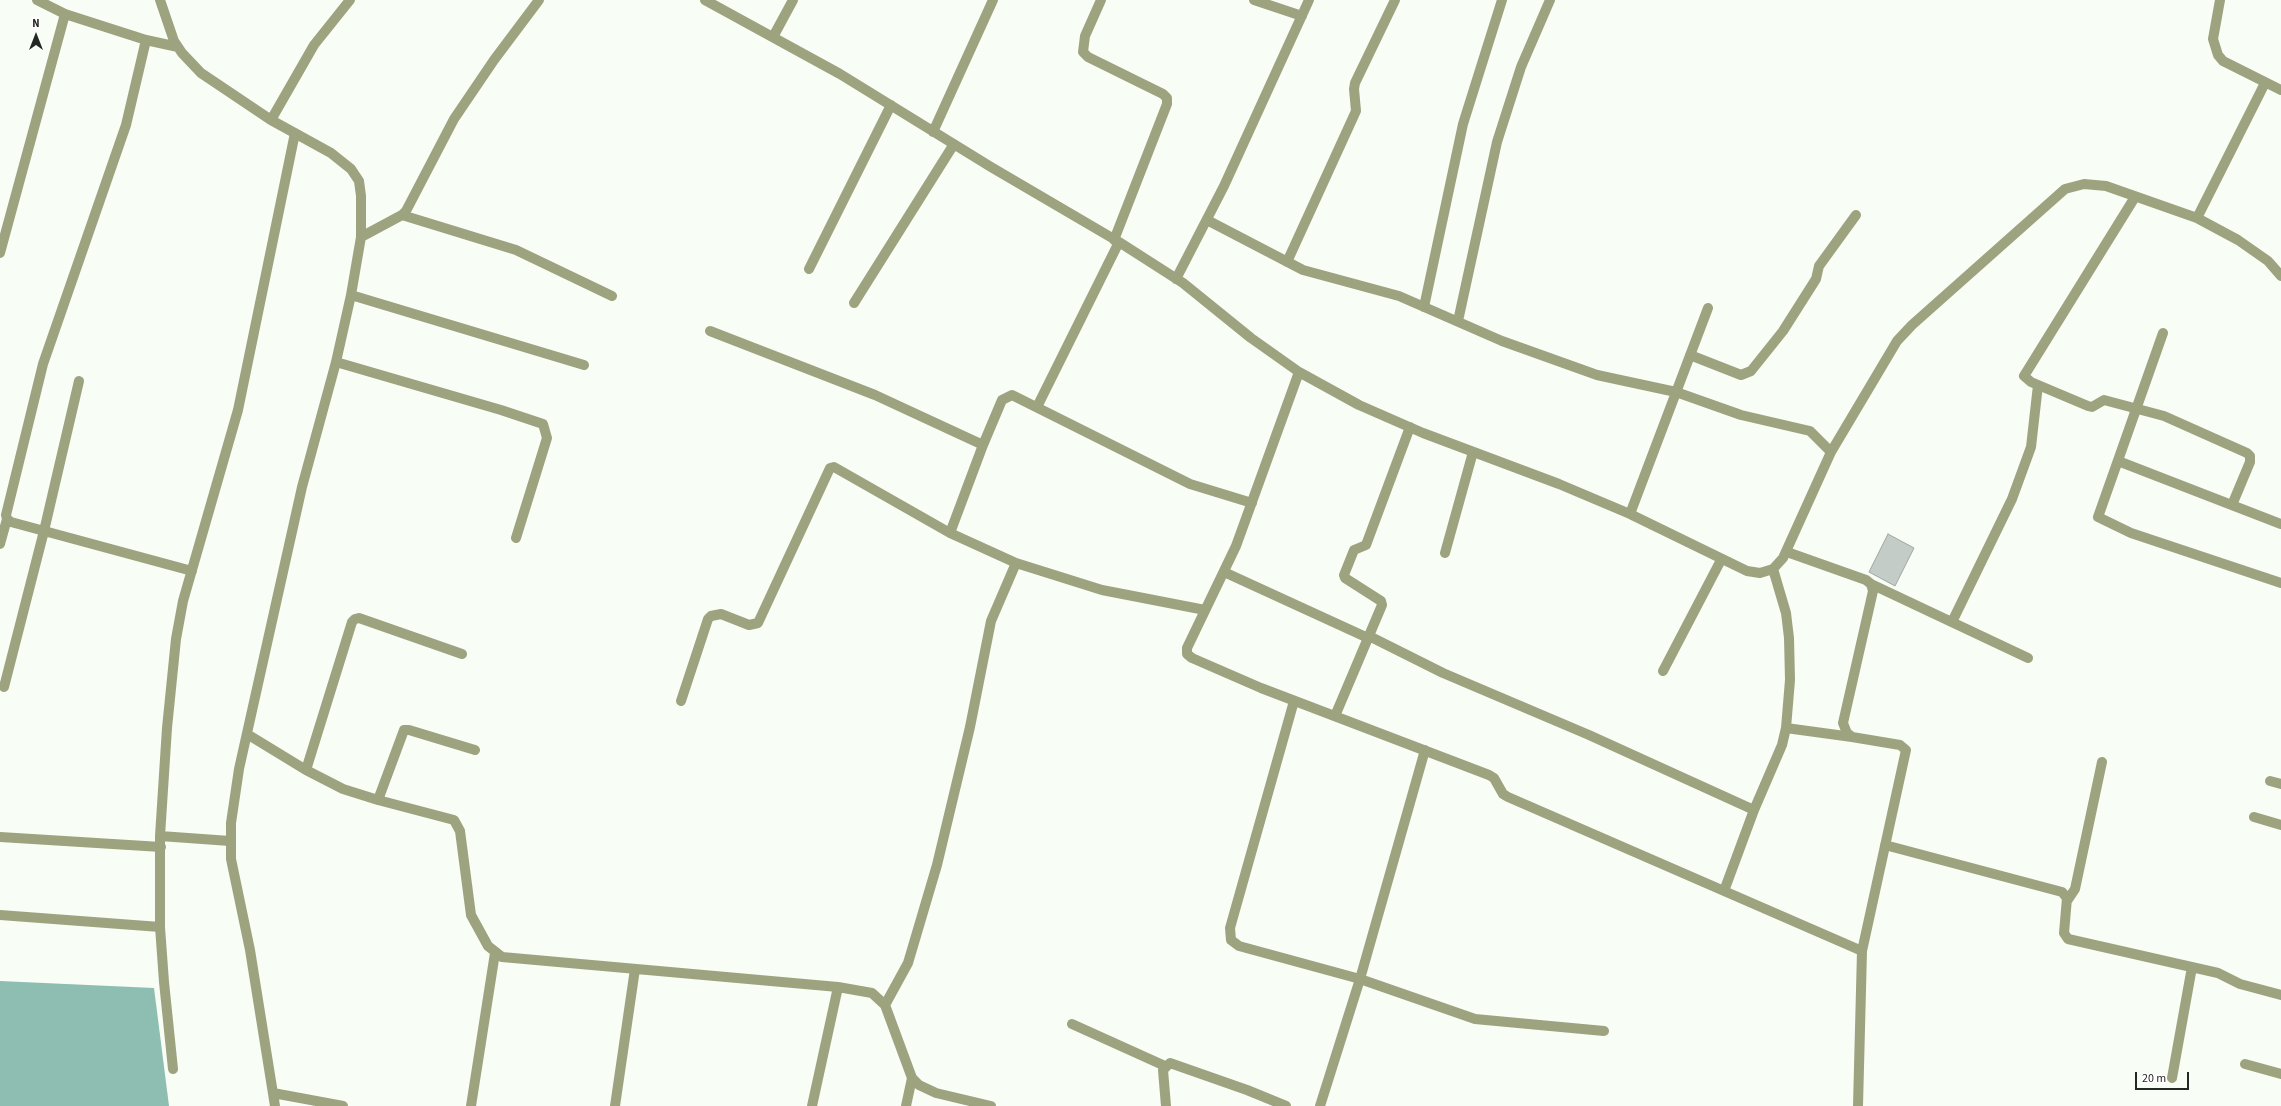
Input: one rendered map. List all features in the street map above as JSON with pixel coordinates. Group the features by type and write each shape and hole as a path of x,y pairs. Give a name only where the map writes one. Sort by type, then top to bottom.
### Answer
{"street":[{"path":"37,0 65,14 146,40 178,47"},
{"path":"160,0 169,29 178,47 201,73 213,83 271,120 331,153 355,174 361,196 361,237 351,295 336,362 302,487 239,769 230,841 231,859 250,950 275,1106"},
{"path":"271,120 314,46 350,0"},
{"path":"361,237 402,215 410,206 458,114 494,60 539,0"},
{"path":"705,0 774,37 891,105 933,132 1117,241 1206,300 1251,338 1299,372 1359,405 1410,428 1559,484 1630,514 1721,560 1747,571 1760,573 1773,569 1787,552 1831,452 1897,341 1912,325 2057,195 2073,186 2090,184 2106,186 2197,218 2238,240 2268,261 2281,276"},
{"path":"774,37 793,0"},
{"path":"933,132 993,0"},
{"path":"1037,407 1117,241 1167,104 1167,98 1163,94 1088,57 1082,52 1085,36 1101,0"},
{"path":"1254,0 1302,16"},
{"path":"1176,279 1207,220 1309,0"},
{"path":"1287,262 1356,111 1354,89 1355,83 1395,0"},
{"path":"1424,307 1463,124 1502,0"},
{"path":"1458,321 1497,142 1522,67 1550,0"},
{"path":"2220,0 2215,26 2215,50 2223,61 2281,90"},
{"path":"0,253 65,14"},
{"path":"0,544 43,364 126,125 146,40"},
{"path":"2197,218 2265,83"},
{"path":"809,269 891,105"},
{"path":"173,1069 160,927 160,836 167,728 176,639 182,601 238,410 295,133"},
{"path":"854,303 954,144"},
{"path":"2134,197 2025,372 2026,379 2088,406 2092,407 2104,400 2164,416 2249,454 2250,462 2232,505"},
{"path":"402,215 516,250 612,296"},
{"path":"1690,355 1741,375 1751,371 1783,331 1816,279 1818,266 1856,215"},
{"path":"1207,220 1303,270 1399,296 1502,341 1597,375 1676,392 1741,415 1810,431 1831,452"},
{"path":"351,295 584,365"},
{"path":"1630,514 1708,308"},
{"path":"710,331 875,395 983,445"},
{"path":"2163,333 2137,409 2098,513 2101,520 2131,533 2281,583"},
{"path":"336,362 501,410 543,424 547,438 516,538"},
{"path":"1299,372 1236,546 1187,648 1187,654 1192,658 1294,701 1488,775 1494,778 1503,794 1508,797 1862,951"},
{"path":"4,687 44,531 79,381"},
{"path":"1952,622 2012,499 2031,447 2038,385"},
{"path":"950,533 983,445 1005,398 1016,396 1190,484 1252,503"},
{"path":"1335,716 1382,603 1345,578 1344,575 1354,550 1366,545 1410,428"},
{"path":"1445,553 1473,452"},
{"path":"2118,461 2281,524"},
{"path":"681,701 708,619 712,616 721,614 752,626 758,623 830,468 837,467 950,533 1016,563 1102,590 1206,610"},
{"path":"7,519 44,531 192,571"},
{"path":"1787,552 1866,580 1871,584 2028,658"},
{"path":"1663,671 1721,560"},
{"path":"885,1005 908,963 937,865 970,727 991,621 1016,563"},
{"path":"1724,891 1754,810 1782,745 1786,728 1790,680 1790,638 1786,613 1773,569"},
{"path":"1224,572 1369,637 1443,673 1589,735 1754,810"},
{"path":"1852,737 1844,728 1843,718 1873,591 1871,584"},
{"path":"306,770 352,622 355,619 359,618 462,654"},
{"path":"1294,701 1230,928 1231,940 1239,946 1360,980 1474,1019 1604,1031"},
{"path":"1786,728 1900,745 1906,750 1862,951 1858,1106"},
{"path":"378,800 404,730 409,730 475,750"},
{"path":"247,734 306,770 343,789 378,800 450,818 456,822 460,831 471,915 488,946 495,953 508,959 838,987 872,993 885,1005 912,1078 926,1089 991,1106"},
{"path":"1320,1106 1360,980 1425,750"},
{"path":"2102,762 2075,889 2068,901 2064,933 2068,939 2218,973 2240,984 2281,994"},
{"path":"2270,780 2281,784"},
{"path":"2254,817 2281,825"},
{"path":"160,836 230,841"},
{"path":"0,838 161,846"},
{"path":"1885,845 2062,892 2066,895 2068,901"},
{"path":"0,916 160,927"},
{"path":"472,1106 495,953"},
{"path":"2172,1078 2192,967"},
{"path":"615,1106 635,969"},
{"path":"812,1106 838,987"},
{"path":"1072,1024 1165,1066"},
{"path":"1166,1106 1163,1070 1165,1066 1170,1063 1286,1106"},
{"path":"2245,1064 2281,1074"},
{"path":"906,1106 912,1078"},
{"path":"273,1093 343,1106"}],"water":[{"path":"0,981 154,988 169,1106 0,1106"}],"building":[{"path":"1888,534 1914,548 1895,586 1869,572"}]}
